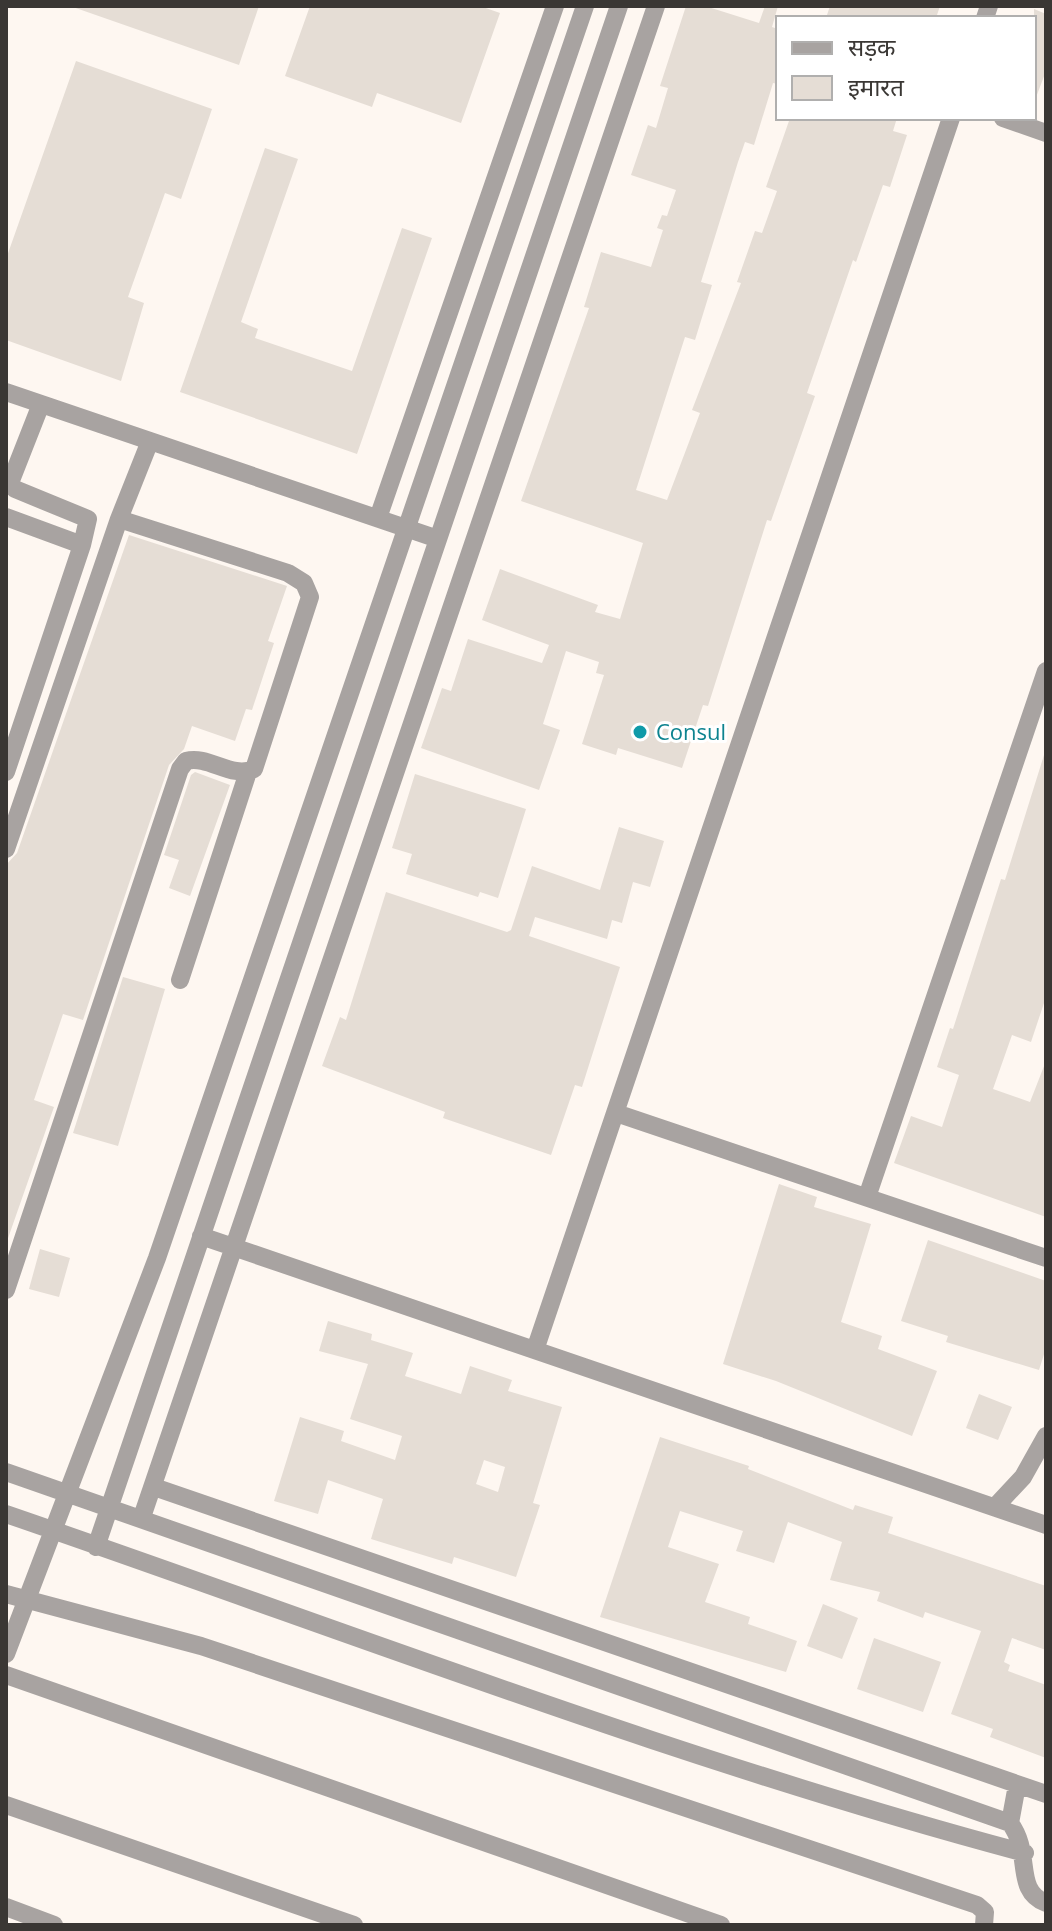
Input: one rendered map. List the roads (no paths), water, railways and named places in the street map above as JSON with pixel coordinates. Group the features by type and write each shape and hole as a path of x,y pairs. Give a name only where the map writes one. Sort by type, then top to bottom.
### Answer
{"street":[{"path":"378,518 555,6"},
{"path":"6,1654 157,1258 585,6"},
{"path":"96,1547 619,6"},
{"path":"142,1517 656,6"},
{"path":"535,1350 950,120"},
{"path":"1009,120 1046,133"},
{"path":"6,392 438,539"},
{"path":"6,772 88,519 15,489 10,483 41,404"},
{"path":"6,849 119,519 150,441"},
{"path":"6,517 82,545"},
{"path":"6,1290 180,769 186,761 197,758 248,772 254,769 310,597 304,583 288,573 119,519"},
{"path":"867,1197 1046,671"},
{"path":"180,980 248,772"},
{"path":"616,1113 1046,1258"},
{"path":"201,1236 1046,1525"},
{"path":"157,1258 190,1269"},
{"path":"995,1507 1023,1477 1046,1436"},
{"path":"6,1472 142,1517 1010,1823 1021,1838 1025,1853 1027,1889 1035,1898 1046,1903"},
{"path":"154,1487 1046,1794"},
{"path":"6,1514 878,1814 1025,1853"},
{"path":"6,1594 201,1646 977,1905 985,1912 984,1925"},
{"path":"6,1675 721,1925"},
{"path":"1010,1823 1017,1785"},
{"path":"6,1805 354,1925"},
{"path":"6,1907 54,1925"}],"place":[{"name":"Consul","path":"640,732"}]}
